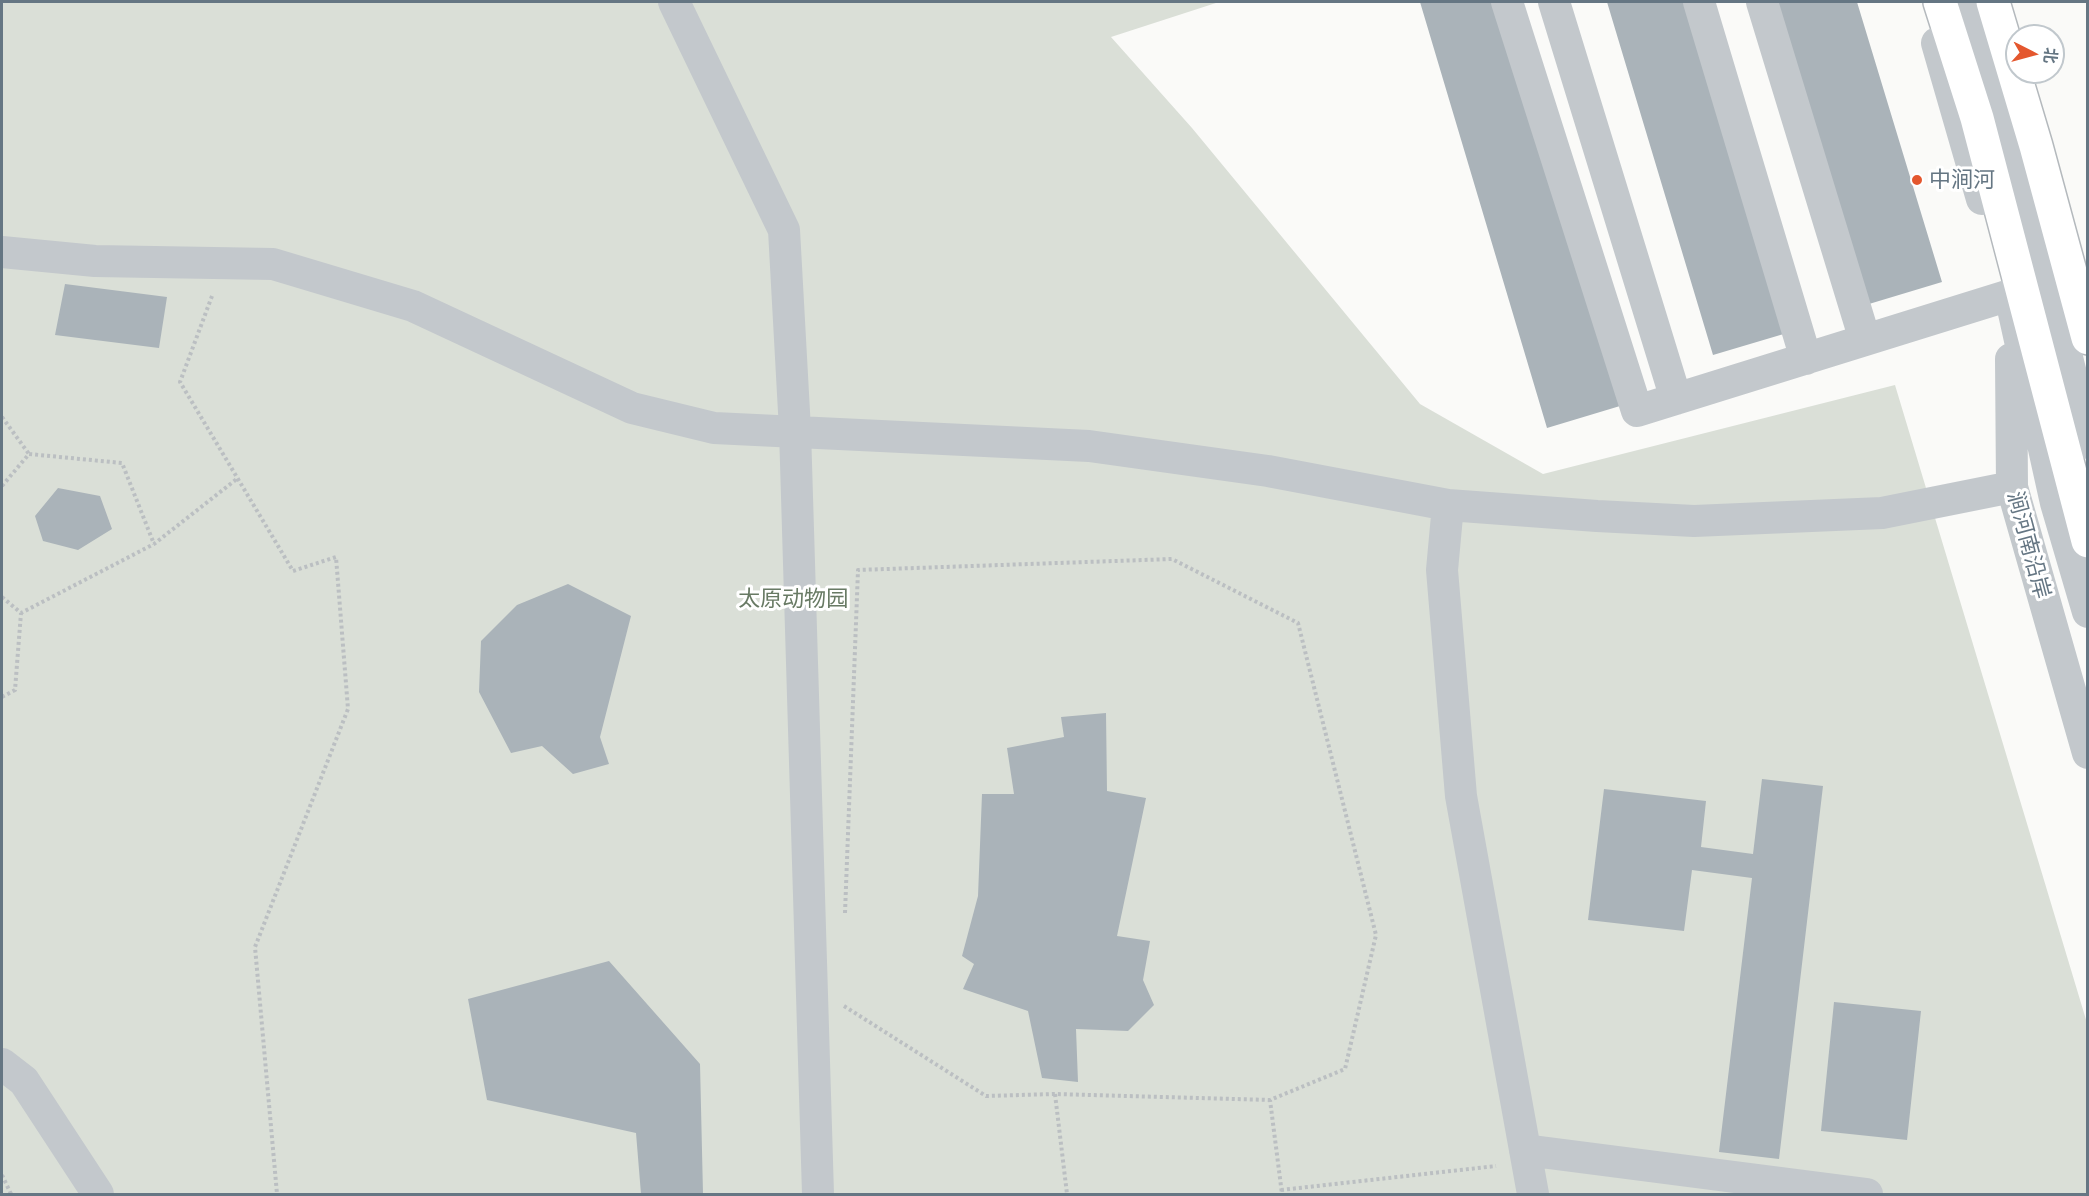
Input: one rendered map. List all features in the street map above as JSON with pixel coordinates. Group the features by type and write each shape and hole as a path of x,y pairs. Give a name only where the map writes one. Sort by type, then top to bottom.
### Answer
{"highway":[{"path":"1940,2 1977,118 2088,541"},
{"path":"1993,2 2036,146 2088,338"}],"street":[{"path":"674,2 784,230 795,430 818,1194"},
{"path":"1507,2 1637,411 2010,295"},
{"path":"1554,2 1676,399"},
{"path":"1699,2 1806,359"},
{"path":"1762,2 1865,340"},
{"name":"涧河南沿岸","path":"1925,2 2010,295 2056,503 2088,612"},
{"path":"1974,2 2005,105 2088,442"},
{"path":"2,252 95,261 273,264 413,306 632,408 714,428 795,430 1089,446 1268,471 1448,505 1694,521 1882,513 2012,487"},
{"name":"涧河南沿岸","path":"2010,295 2012,487 2088,753"},
{"path":"1448,505 1442,570 1461,796 1533,1194"},
{"path":"2,1064 24,1081 98,1194"},
{"path":"1526,1156 1868,1194"}],"path":[{"path":"224,264 180,382 293,571 336,557 348,709 255,947 277,1194"},
{"path":"2,417 29,454 122,463 154,544"},
{"path":"2,486 29,454"},
{"path":"21,613 154,544 238,478"},
{"path":"841,1004 986,1096 1055,1094 1270,1100 1345,1069 1376,935 1298,623 1172,559 858,570 844,921"},
{"path":"2,597 21,613"},
{"path":"2,697 15,690 21,613"},
{"path":"1055,1094 1067,1194"},
{"path":"1270,1100 1281,1192 1526,1156"},
{"path":"2,1175 11,1194"}],"green space":[{"name":"太原动物园","path":"2,2 1219,2 1111,37 1192,128 1420,404 1543,474 1895,385 2087,1023 2087,1194 2,1194"}],"building":[{"path":"1420,2 1499,2 1620,406 1547,428"},
{"path":"1607,2 1687,2 1787,333 1713,355"},
{"path":"1777,2 1857,2 1942,282 1869,304"},
{"path":"65,284 167,297 159,348 55,335"},
{"path":"58,488 100,496 112,529 78,550 43,541 35,516"},
{"path":"568,584 631,616 600,737 609,764 573,774 542,746 511,753 479,692 481,641 517,605"},
{"path":"1106,713 1107,791 1146,798 1117,936 1150,941 1143,980 1154,1005 1128,1031 1076,1029 1078,1082 1042,1078 1028,1011 963,989 974,964 962,956 978,896 982,794 1014,794 1007,748 1064,737 1061,717"},
{"path":"1762,779 1823,786 1779,1159 1719,1152 1752,878 1692,870 1684,931 1588,920 1604,789 1706,801 1701,847 1753,854"},
{"path":"609,961 700,1064 703,1194 641,1194 636,1133 487,1100 468,999"},
{"path":"1834,1002 1921,1011 1907,1140 1821,1131"}],"place":[{"name":"中涧河","path":"1917,180"}]}
